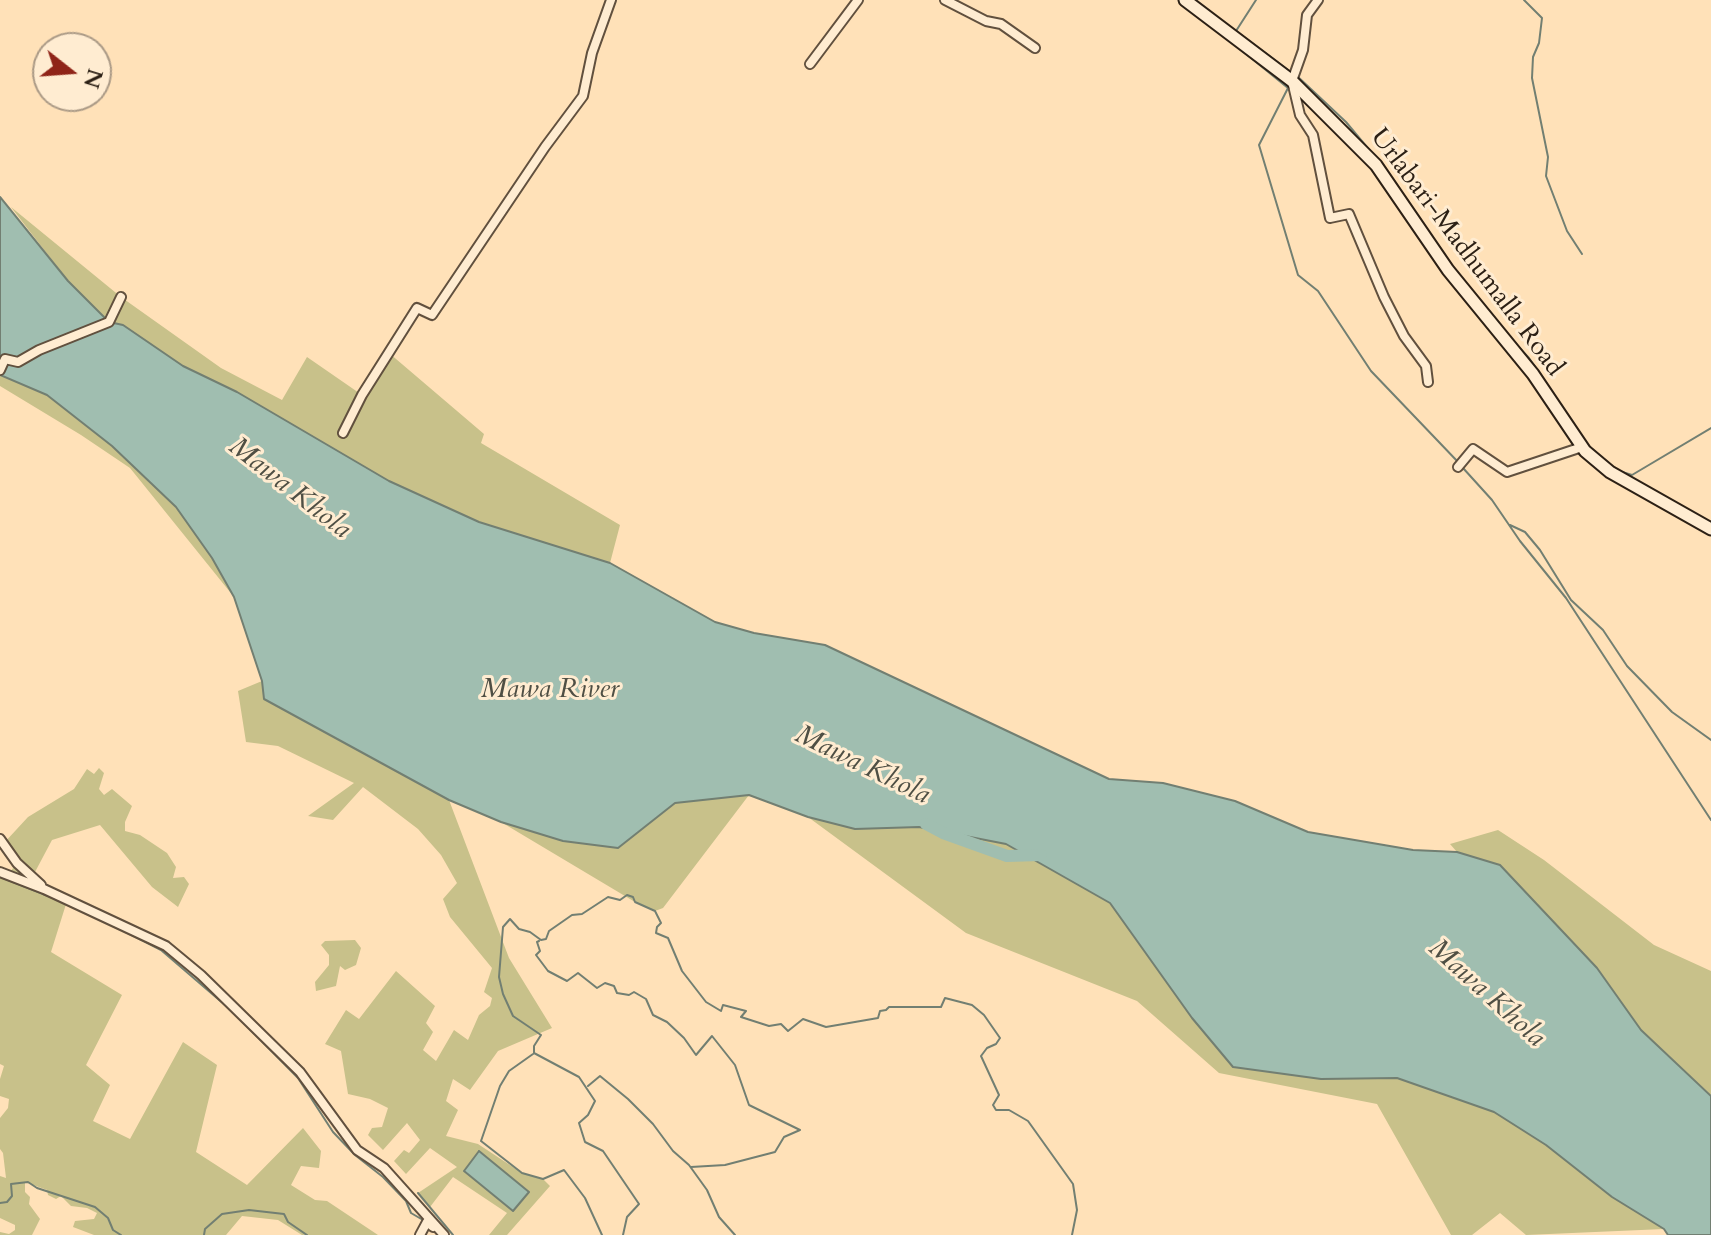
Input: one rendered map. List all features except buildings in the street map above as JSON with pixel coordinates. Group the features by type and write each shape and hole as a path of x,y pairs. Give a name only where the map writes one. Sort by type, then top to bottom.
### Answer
{"main road":[{"name":"Urlabari-Madhumalla Road","path":"1185,0 1292,81 1376,165 1448,270 1533,374 1582,447 1610,472 1711,529"}],"street":[{"path":"343,433 362,395 417,308 432,315 583,96 592,53 611,0"},
{"path":"810,64 858,0"},
{"path":"945,0 986,21 1001,24 1035,48"},
{"path":"1318,0 1307,15 1303,50 1292,81 1300,115 1313,135 1330,218 1349,214 1384,297 1404,336 1426,366 1428,382"},
{"path":"0,370 5,359 18,362 39,350 109,322 121,297"},
{"path":"1458,467 1473,449 1507,472 1582,447"},
{"path":"0,839 17,863 44,889"},
{"path":"0,872 166,946 201,975 300,1072 357,1150 384,1168 444,1235"},
{"path":"420,1235 427,1222 444,1235"}],"shaded area":[{"path":"11,207 121,297 221,368 282,400 307,357 362,395 389,353 484,434 481,443 620,525 610,563 479,522 389,481 237,392 183,366 123,325 109,322 68,281"},
{"path":"0,375 47,395 112,446 176,507 212,558 234,597 130,468 0,386"},
{"path":"262,681 264,699 449,800 509,958 552,1028 498,1051 470,1090 453,1079 446,1101 458,1110 446,1136 478,1144 522,1173 543,1179 550,1186 507,1235 489,1235 507,1213 453,1177 430,1207 418,1193 457,1167 430,1148 406,1174 394,1161 404,1150 409,1153 420,1140 407,1123 383,1150 368,1135 372,1128 382,1127 388,1108 370,1099 348,1094 341,1051 325,1044 346,1010 359,1019 396,971 435,1006 426,1023 433,1032 423,1050 436,1061 454,1030 468,1040 479,1015 490,1006 492,998 484,992 492,968 450,917 443,899 457,883 441,855 418,829 363,787 333,820 308,816 354,783 278,746 246,742 238,691"},
{"path":"99,768 104,773 99,789 104,795 112,789 132,806 125,822 125,831 140,835 167,853 176,867 173,878 184,877 189,884 178,907 152,887 100,825 52,840 35,872 51,892 67,901 51,952 122,995 86,1065 110,1085 93,1121 130,1139 183,1042 217,1065 196,1152 247,1185 303,1128 321,1151 319,1168 301,1166 291,1185 315,1200 327,1201 378,1235 302,1235 278,1220 242,1216 226,1235 94,1235 73,1227 75,1221 94,1219 97,1213 71,1206 61,1196 56,1199 48,1195 47,1190 25,1182 29,1204 40,1219 32,1235 0,1235 0,1232 9,1234 15,1230 15,1225 0,1218 0,1176 6,1178 0,1149 0,1118 8,1108 9,1099 0,1096 4,1066 0,1064 0,872 7,876 17,863 4,843 28,817 74,789 87,769 94,774"},
{"path":"749,795 663,908 655,911 501,822 563,841 618,848 675,803"},
{"path":"808,817 855,829 919,827 1006,844 1110,903 1192,1018 1233,1067 1321,1079 1397,1078 1494,1112 1546,1145 1612,1197 1664,1229 1526,1235 1500,1213 1472,1235 1451,1235 1377,1104 1219,1073 1137,1001 966,933"},
{"path":"1498,830 1544,860 1654,945 1711,971 1711,1096 1641,1030 1597,968 1500,865 1457,852 1450,844"},
{"path":"355,940 361,948 356,965 345,970 340,966 336,986 316,991 315,982 329,965 329,955 321,945 325,941"}],"water":[{"name":"Mawa River","path":"0,197 68,281 109,322 123,325 183,366 237,392 389,481 479,522 610,563 715,622 754,633 825,645 1109,779 1163,783 1235,801 1308,832 1413,850 1457,852 1500,865 1597,968 1641,1030 1711,1096 1711,1235 1668,1235 1664,1229 1612,1197 1546,1145 1494,1112 1397,1078 1321,1079 1233,1067 1192,1018 1110,903 1006,844 919,827 855,829 808,817 749,795 675,803 618,848 563,841 501,822 449,800 264,699 262,681 234,597 212,558 176,507 112,446 47,395 0,375"},
{"path":"479,1151 529,1192 513,1211 464,1171"}],"waterway":[{"path":"1256,0 1236,31 1292,73"},
{"path":"1524,0 1542,18 1539,43 1533,57 1532,78 1548,157 1546,176 1567,231 1582,254"},
{"path":"1235,45 1288,88 1259,145 1298,275 1318,291 1371,371 1459,463"},
{"path":"1297,76 1346,122 1376,158"},
{"path":"1406,199 1450,263"},
{"path":"1511,339 1547,384"},
{"path":"1619,471 1632,475 1711,428"},
{"path":"1588,446 1614,468"},
{"path":"1463,468 1492,500 1566,598 1711,820"},
{"path":"1510,525 1525,532 1540,550 1571,600 1603,630 1627,666 1672,712 1711,740"},
{"name":"Mawa Khola","path":"926,824 1007,856 1041,855"},
{"path":"0,877 63,902"},
{"path":"623,1235 627,1217 639,1204 603,1151 585,1142 579,1123 588,1115 595,1101 579,1077 534,1053 534,1046 541,1035 513,1016 499,977 503,927 510,919 519,929 541,940 546,939 549,931 572,915 582,914 608,897 620,900 627,895 655,911 661,923 656,933 668,938 682,971 706,1002 721,1011 723,1005 746,1011 741,1017 769,1026 781,1024 788,1031 803,1019 826,1027 878,1018 880,1011 889,1007 941,1007 945,998 972,1005 984,1015 1000,1038 981,1056 999,1095 993,1105 996,1110 1009,1110 1028,1121 1073,1184 1077,1210 1072,1235"},
{"path":"124,931 161,950 232,1011 298,1078 333,1132 383,1177 406,1201 411,1213 423,1220"},
{"path":"539,941 540,951 536,955 548,971 567,981 578,973 597,988 605,983 614,986 617,993 629,995 634,992 646,999 653,1015 667,1022 696,1055 712,1036 735,1065 749,1105 800,1130 784,1137 775,1152 725,1165 691,1167"},
{"path":"533,1054 509,1071 500,1086 481,1141 522,1173 543,1179 564,1170 585,1198 602,1235"},
{"path":"588,1086 600,1076 653,1124 673,1151 689,1165 707,1190 719,1217 735,1235"},
{"path":"0,1203 7,1202 12,1196 11,1184 28,1182 37,1188 95,1207 108,1218 113,1230 121,1235"},
{"path":"418,1193 453,1235"},
{"path":"204,1235 205,1229 222,1214 249,1210 284,1214 288,1222 307,1235"}]}
